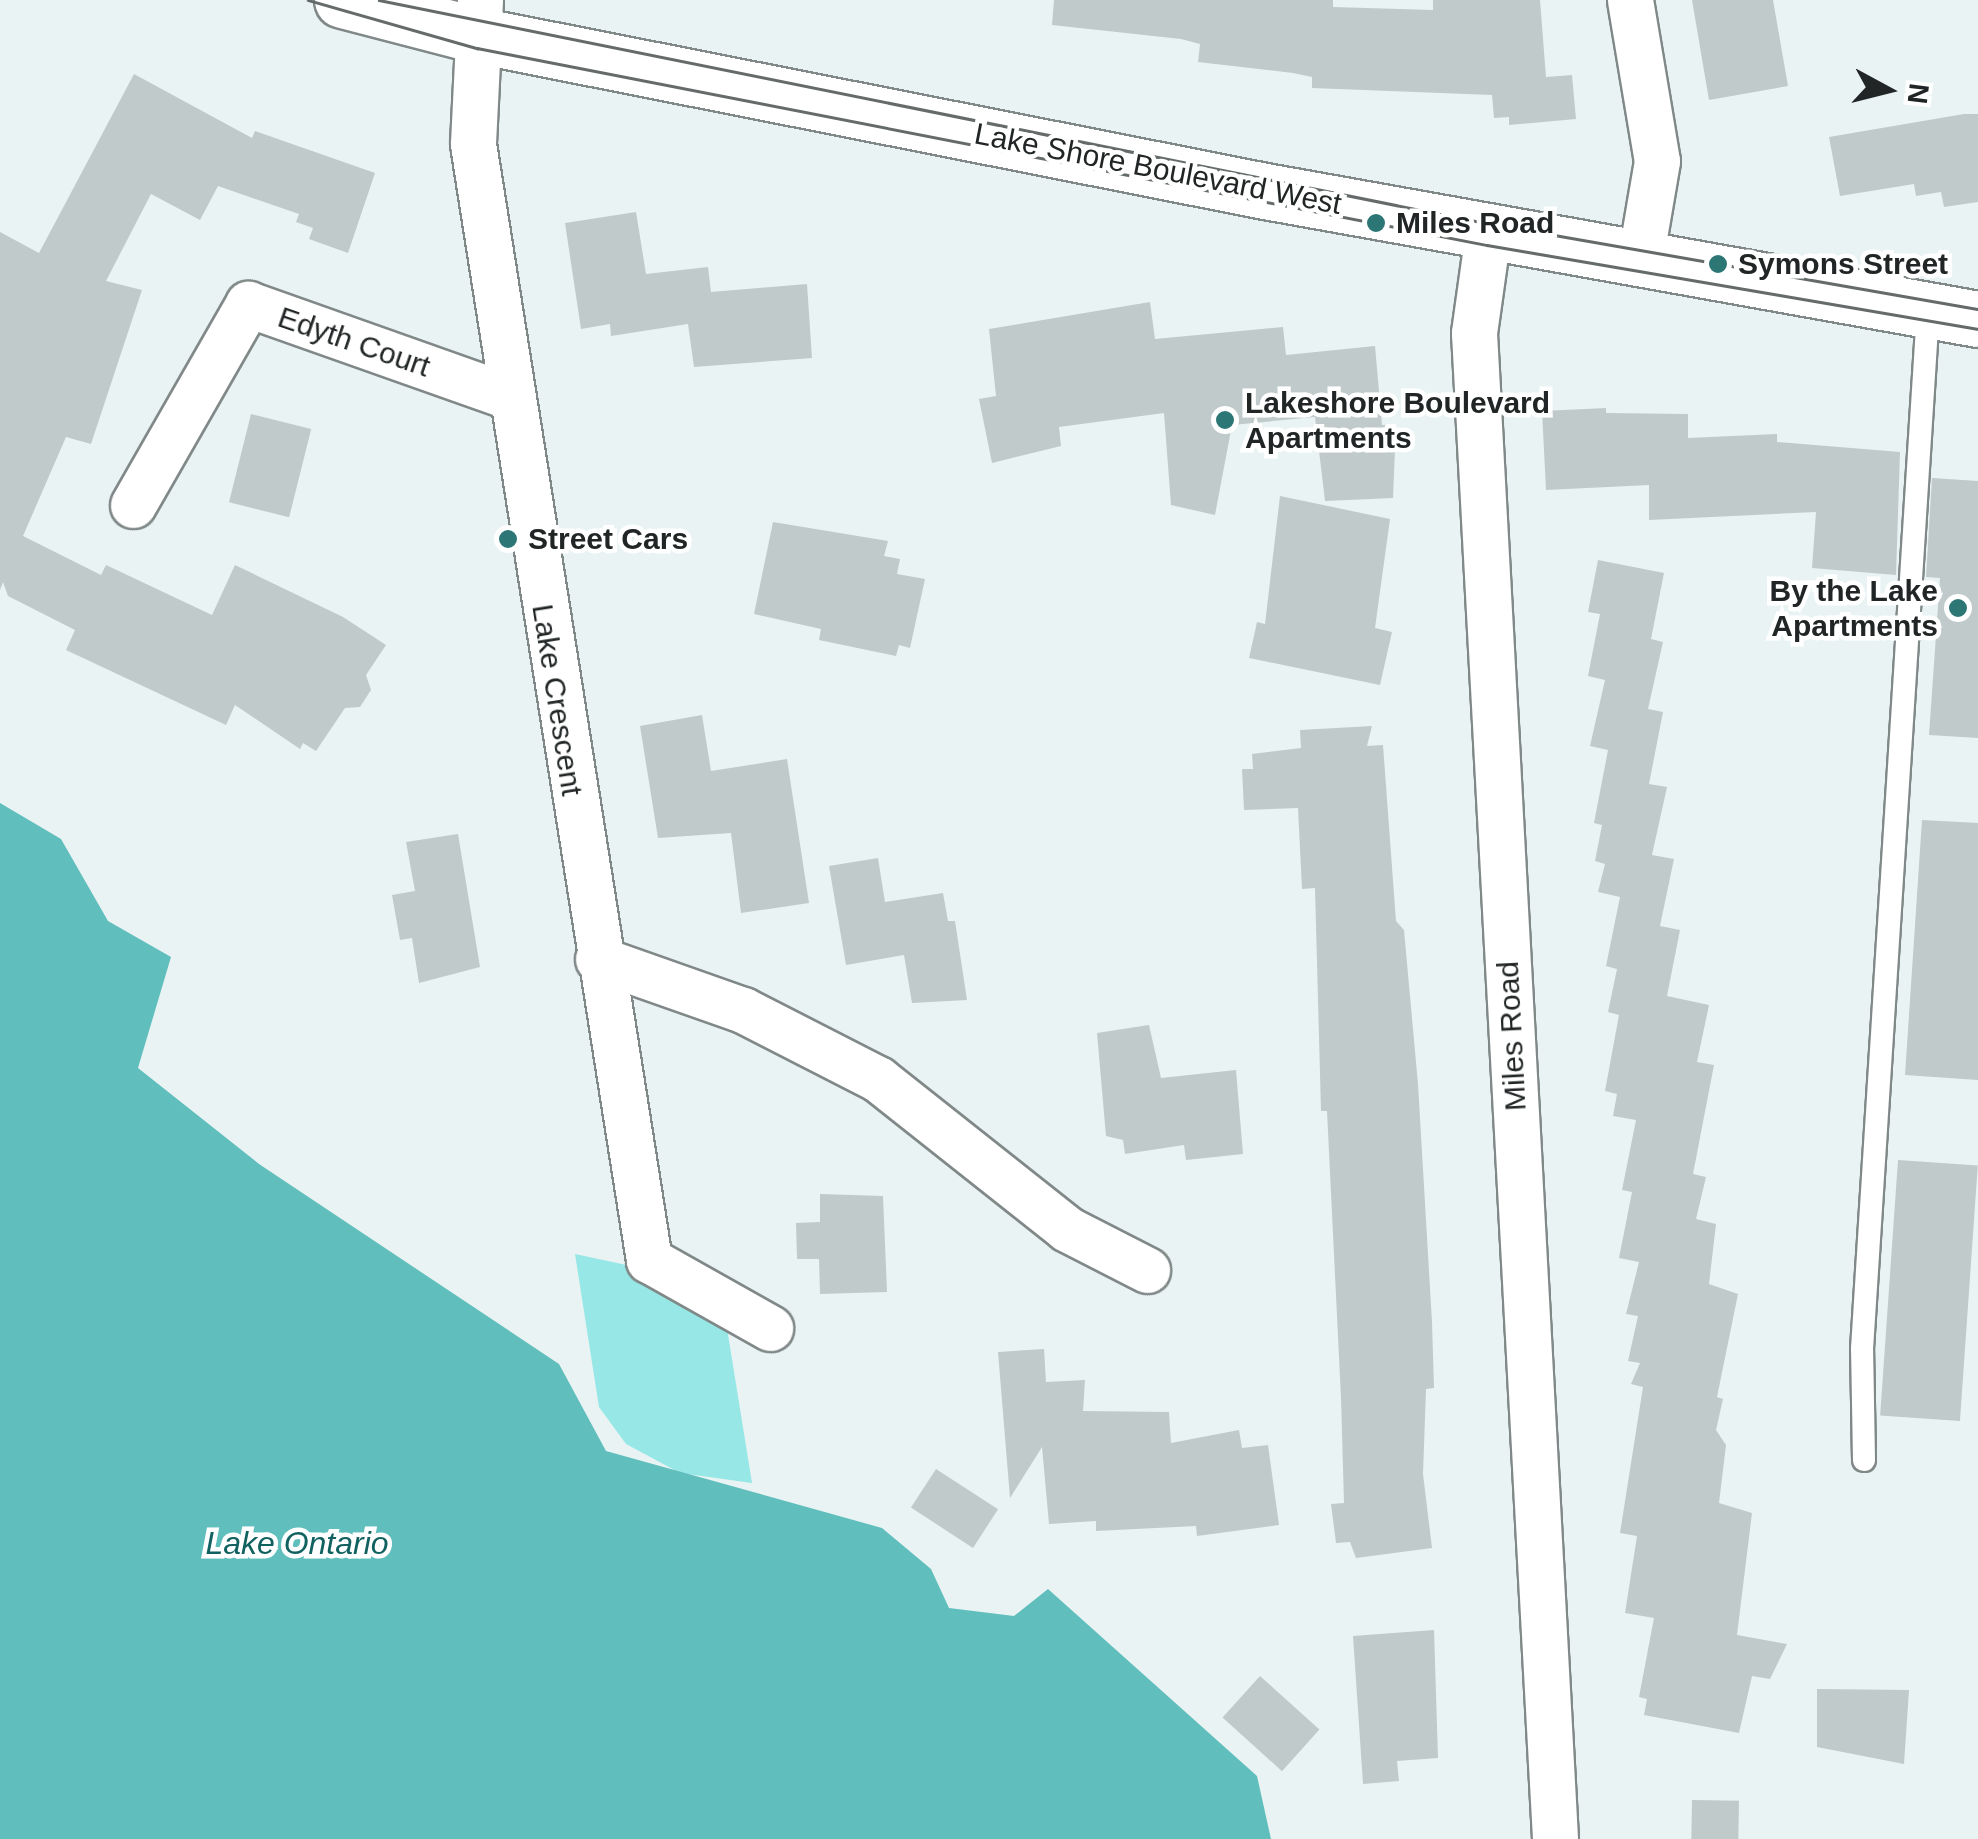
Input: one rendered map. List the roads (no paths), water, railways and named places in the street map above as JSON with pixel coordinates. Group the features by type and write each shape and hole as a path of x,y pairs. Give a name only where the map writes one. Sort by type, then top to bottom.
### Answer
{"main road":[{"name":"Lake Shore Boulevard West","path":"342,0 479,18 1488,233 1953,315"}],"street":[{"path":"1630,0 1657,161 1640,260"},
{"name":"Lake Crescent","path":"479,18 473,144 508,396 649,1260 770,1328"},
{"name":"Miles Road","path":"1488,233 1474,334 1555,1839"},
{"name":"Edyth Court","path":"133,504 248,304 508,396"},
{"path":"598,959 744,1010 878,1079 1066,1229 1148,1270"}],"lane":[{"path":"1864,1460 1862,1349 1953,315"}],"water":[{"name":"Lake Ontario","path":"0,803 61,839 108,921 171,957 138,1068 259,1164 559,1364 606,1451 882,1528 931,1569 949,1608 1014,1616 1048,1589 1257,1776 1271,1839 0,1839"}],"tram line":[{"path":"308,0 477,48 1487,245 1978,329"},
{"path":"379,0 1480,222 1978,309"}],"place":[{"name":"Miles Road","path":"1376,223"},
{"name":"Symons Street","path":"1718,264"},
{"name":"Lakeshore Boulevard Apartments","path":"1225,420"},
{"name":"Street Cars","path":"508,539"},
{"name":"By the Lake Apartments","path":"1958,608"}]}
